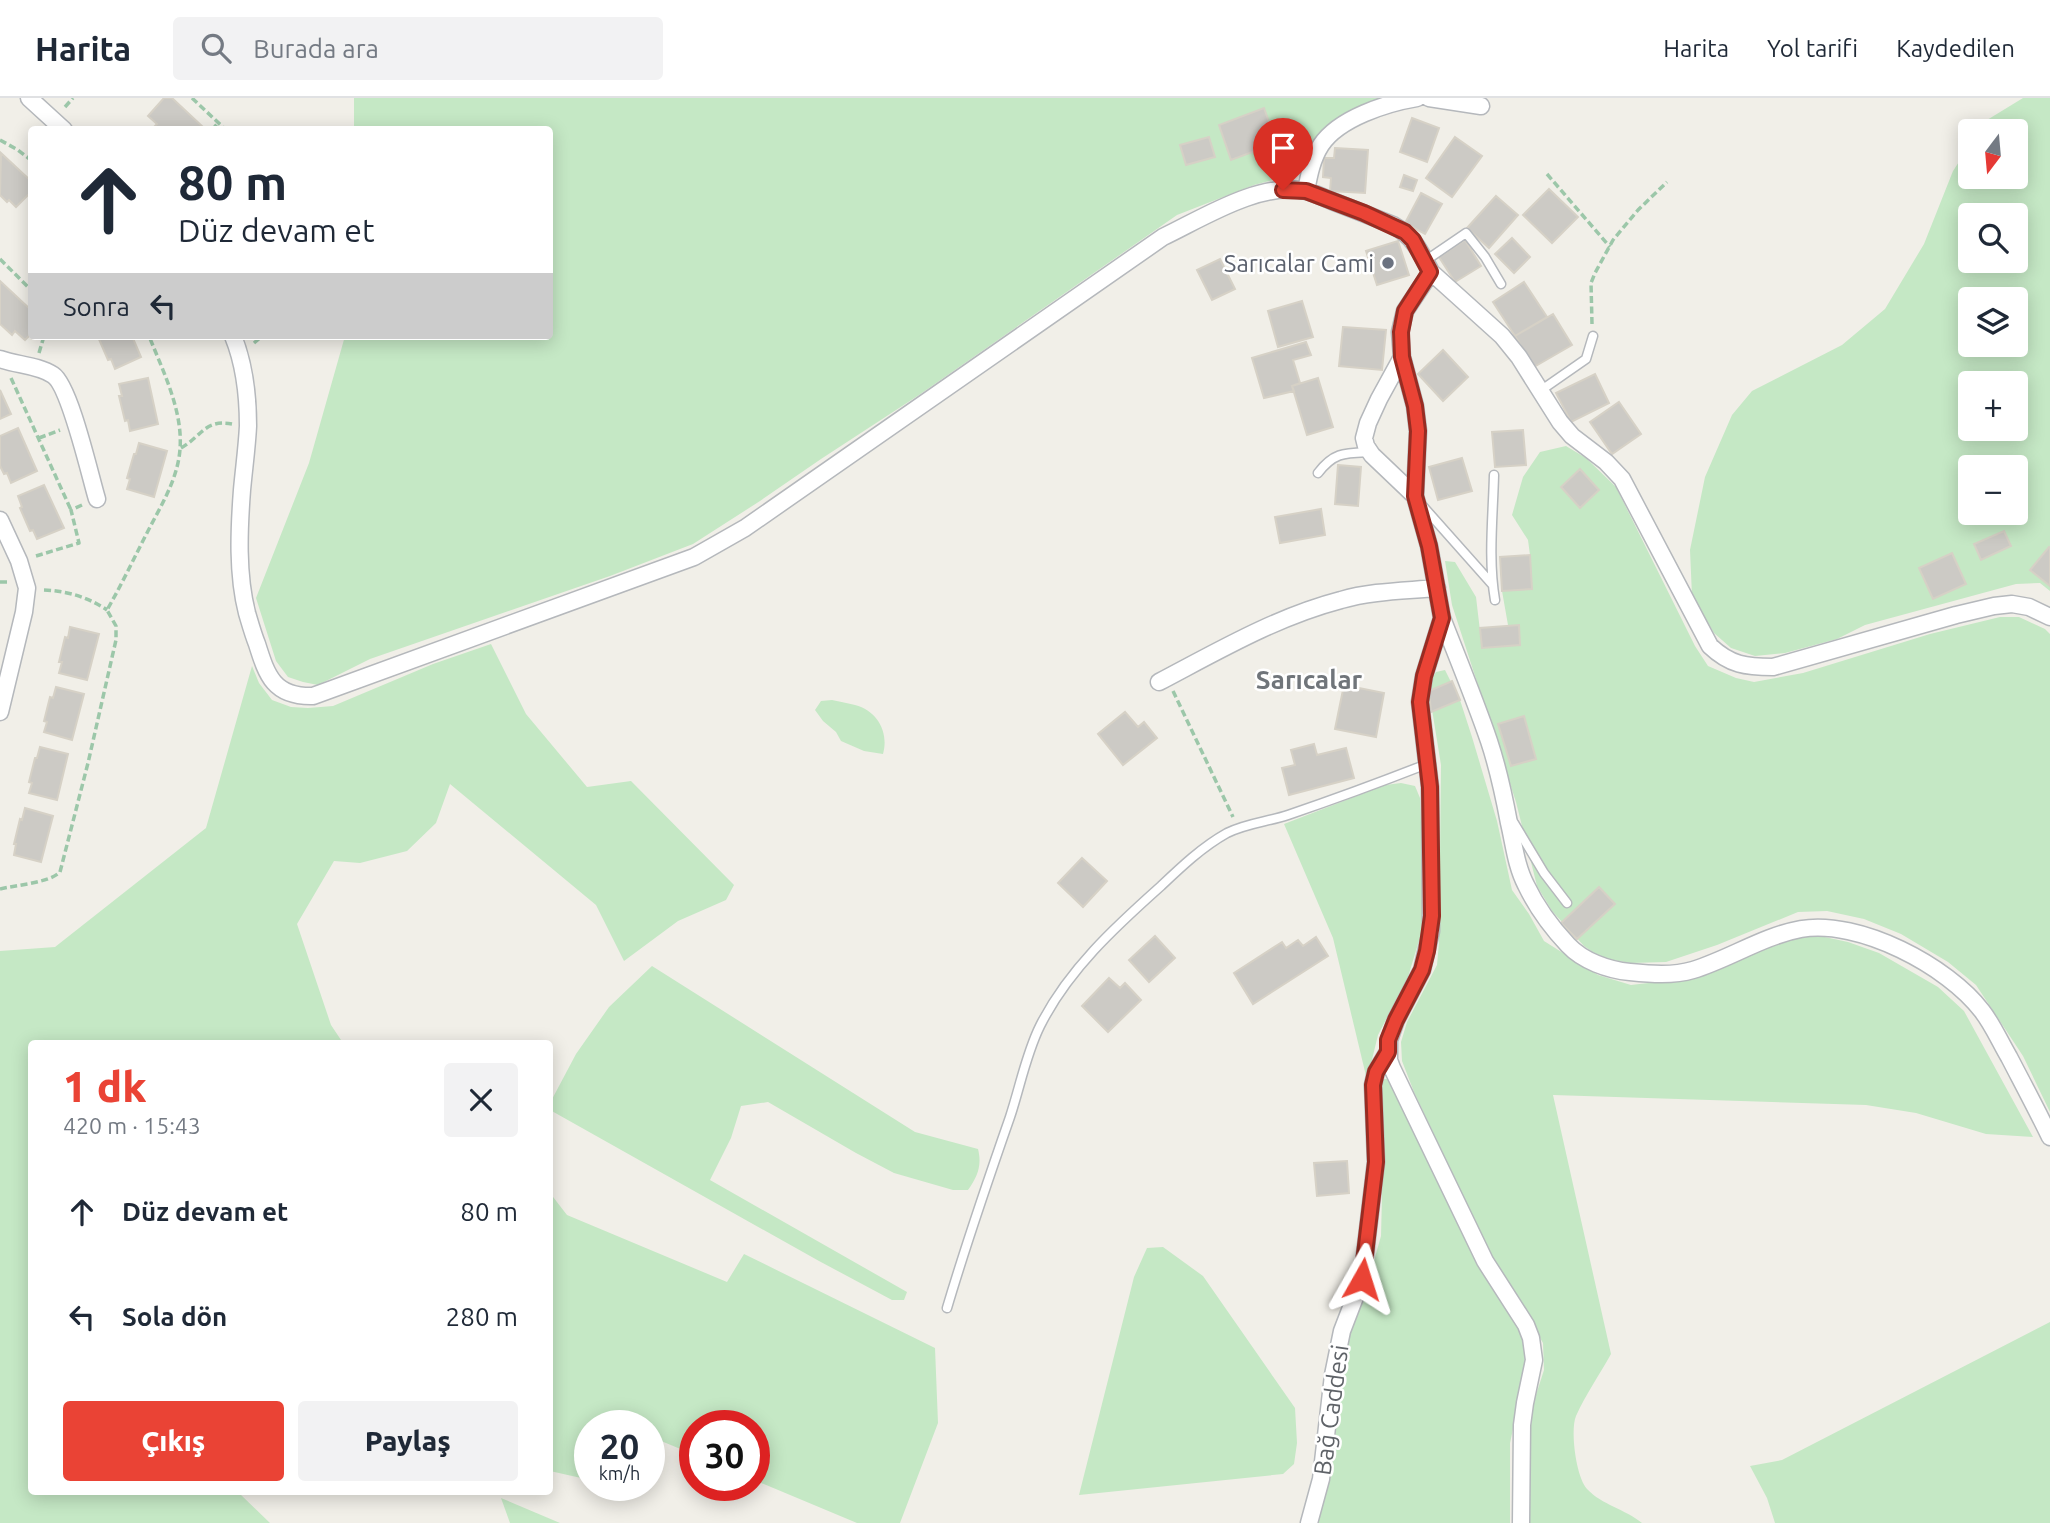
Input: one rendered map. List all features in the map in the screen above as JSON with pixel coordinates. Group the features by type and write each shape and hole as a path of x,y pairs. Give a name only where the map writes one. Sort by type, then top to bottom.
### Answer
{"street":[{"path":"29,98 60,126"},
{"path":"1306,191 1315,157 1331,134 1372,111 1417,98"},
{"path":"1429,98 1454,99 1481,106"},
{"path":"234,340 247,403 248,427 240,526 246,611 264,668 270,678 278,687 301,696 313,696 694,557 745,528 1163,237 1222,208 1253,196 1283,190 1306,191 1364,213 1405,232 1413,240 1428,267 1502,336 1572,436 1606,462 1622,479 1710,646 1734,664 1773,667 1994,606 2012,604 2029,607 2050,617"},
{"path":"1428,267 1402,320 1402,357 1415,406 1418,431 1415,496 1429,546 1442,618 1489,743 1516,858 1525,884 1554,929 1571,948 1592,962 1618,971 1669,974 1692,971 1802,929 1826,928 1868,935 1917,959 1942,975 1962,990 1982,1011 2050,1137"},
{"path":"1402,357 1378,399 1364,438 1370,452 1415,496"},
{"path":"2,360 52,375 59,381 97,499"},
{"path":"0,520 19,561 27,588 24,612 0,712"},
{"path":"1163,680 1293,614 1343,599 1383,592 1437,588"},
{"name":"Bağ Caddesi","path":"1309,1523 1321,1479 1342,1331 1362,1279 1376,1162 1373,1085 1376,1072 1388,1052 1388,1040 1396,1020 1422,970 1431,932 1427,764 1420,702 1442,618"},
{"path":"1388,1052 1392,1068 1485,1261 1526,1325 1531,1338 1534,1360 1522,1425 1521,1523"}],"lane":[{"path":"1428,267 1466,233 1485,257 1500,284"},
{"path":"1540,391 1586,359 1593,336"},
{"path":"1318,473 1327,461 1336,456 1370,452"},
{"path":"1494,475 1492,584 1495,600"},
{"path":"1415,496 1492,584"},
{"path":"947,1308 968,1237 1040,1027 1078,968 1113,928 1193,857 1226,834 1246,824 1278,819 1427,764"},
{"path":"1507,811 1544,873 1567,903"}],"path":[{"path":"194,99 221,126"},
{"path":"0,140 28,158"},
{"path":"1547,174 1610,247"},
{"path":"1593,336 1591,283 1610,247 1639,210 1667,182"},
{"path":"0,259 28,286"},
{"path":"107,610 168,494 181,448 176,412 151,340"},
{"path":"2,360 71,510 79,543 19,561"},
{"path":"181,448 218,421 248,427"},
{"path":"39,438 75,424"},
{"path":"71,510 97,499"},
{"path":"0,890 56,876 62,867 116,640 116,626 107,610 97,603 74,594 27,588"},
{"path":"1163,680 1238,828"}],"green space":[{"path":"354,98 1417,98 1338,128 1310,170 1254,185 1177,215 919,395 693,544 610,576 370,659 318,685 288,677 276,661 256,598 309,463 344,340 553,340 553,126 354,126"},
{"path":"2023,98 2050,98 2050,591 2040,583 2016,584 1865,625 1837,639 1785,653 1755,656 1731,648 1714,633 1692,596 1690,550 1705,477 1732,415 1752,391 1842,345 1885,309 1924,244 1958,163 1958,189 2028,189 2028,119 1989,119"},
{"path":"1566,446 1586,458 1616,487 1695,646 1708,666 1736,678 1754,682 1803,673 1930,634 2000,617 2019,617 2050,634 2050,1112 2023,1056 1976,985 1948,962 1901,934 1864,919 1827,911 1798,912 1717,945 1666,962 1631,963 1601,958 1584,946 1552,911 1537,886 1516,802 1452,605 1445,561 1455,562 1476,597 1482,648 1520,645 1519,625 1508,625 1502,591 1530,555 1528,540 1512,515 1523,477 1540,452"},
{"path":"491,644 526,714 587,787 631,781 734,885 726,900 678,921 624,961 596,905 450,784 436,823 407,851 360,863 334,861 297,924 331,1025 341,1040 28,1040 28,1495 241,1495 270,1523 0,1523 0,951 55,947 206,828 252,666 259,683 272,700 291,707 308,708 333,706 433,664"},
{"path":"1445,670 1460,700 1472,737 1497,821 1512,890 1544,941 1598,975 1631,985 1682,979 1796,938 1820,936 1879,953 1938,987 1964,1011 2033,1137 1986,1134 1916,1113 1866,1105 1553,1095 1611,1354 1576,1416 1574,1432 1577,1464 1587,1489 1642,1523 1529,1523 1530,1434 1534,1401 1544,1370 1543,1343 1490,1253 1402,1061 1401,1042 1407,1022 1437,965 1441,765 1429,684 1436,672"},
{"path":"832,700 863,708 876,718 883,731 883,754 864,751 841,741 815,710 821,701"},
{"path":"1401,783 1415,786 1420,798 1424,897 1421,934 1408,977 1378,1035 1367,1080 1333,938 1284,824 1385,785"},
{"path":"652,966 915,1132 978,1149 977,1175 968,1190 953,1190 894,1173 768,1102 741,1106 731,1138 710,1180 907,1292 904,1300 892,1300 819,1261 553,1112 553,1097 576,1054 609,1007"},
{"path":"1382,1079 1388,1079 1478,1263 1521,1330 1527,1346 1526,1369 1510,1443 1510,1523 1316,1523 1331,1469 1340,1359 1381,1236 1383,1156 1379,1086"},
{"path":"553,1197 567,1215 727,1282 744,1254 935,1348 938,1423 900,1523 857,1523 770,1487 770,1410 679,1410 679,1448 665,1443 665,1410 574,1410 574,1476 553,1472"},
{"path":"1163,1247 1203,1276 1295,1408 1297,1443 1294,1464 1283,1474 1079,1495 1134,1277 1147,1248"},
{"path":"2050,1322 2050,1523 1775,1523 1767,1498 1750,1466 1782,1460"},
{"path":"501,1498 560,1523 510,1523"}],"building":[{"path":"164,98 172,98 202,126 155,126 157,124 148,116"},
{"path":"1264,108 1273,133 1262,137 1266,147 1231,160 1219,125"},
{"path":"1412,118 1439,128 1427,162 1400,152"},
{"path":"1209,137 1215,157 1186,165 1180,145"},
{"path":"1455,137 1482,156 1452,197 1426,178"},
{"path":"1335,148 1368,150 1365,193 1330,191 1331,178 1323,177 1324,158 1334,158"},
{"path":"1,153 28,178 28,195 16,207 0,195"},
{"path":"1404,175 1417,180 1413,191 1400,187"},
{"path":"1549,189 1578,217 1552,243 1523,215"},
{"path":"1421,193 1442,204 1425,234 1405,223"},
{"path":"1496,196 1518,215 1489,248 1467,228"},
{"path":"1512,238 1530,257 1514,273 1495,254"},
{"path":"1465,240 1481,266 1455,282 1439,257"},
{"name":"Sarıcalar Cami","path":"1398,241 1409,275 1377,285 1366,251"},
{"path":"1220,259 1235,289 1212,300 1197,270"},
{"path":"0,281 28,307 28,337 25,340 15,331 12,335 0,324"},
{"path":"1524,282 1547,317 1515,336 1493,302"},
{"path":"1302,301 1313,337 1278,347 1268,311"},
{"path":"1553,314 1572,345 1534,367 1515,336"},
{"path":"1343,327 1386,330 1382,370 1339,366"},
{"path":"99,340 134,340 141,357 115,369 111,359 108,360"},
{"path":"1306,342 1311,355 1293,360 1300,383 1292,386 1294,391 1264,398 1252,358"},
{"path":"1443,350 1468,377 1443,401 1418,374"},
{"path":"1595,374 1609,403 1571,422 1556,393"},
{"path":"148,378 158,424 130,431 119,396 122,396 119,384"},
{"path":"1318,378 1333,427 1307,435 1292,386"},
{"path":"0,390 11,414 0,419"},
{"path":"1619,402 1641,434 1612,454 1590,422"},
{"path":"18,428 37,471 11,483 0,466 0,436"},
{"path":"1523,430 1526,465 1495,467 1492,432"},
{"path":"139,443 167,451 154,497 127,489 130,479 127,478"},
{"path":"1462,458 1472,491 1438,500 1429,467"},
{"path":"1338,465 1361,467 1358,506 1335,504"},
{"path":"1580,469 1599,490 1580,508 1561,487"},
{"path":"44,485 64,528 37,539 33,530 30,531 18,496"},
{"path":"1321,509 1325,535 1280,543 1275,517"},
{"path":"2004,531 2011,546 1981,560 1974,544"},
{"path":"2050,548 2050,586 2030,570"},
{"path":"1952,553 1966,584 1933,599 1919,568"},
{"path":"1530,555 1532,589 1502,591 1500,557"},
{"path":"1519,625 1520,645 1482,648 1480,628"},
{"path":"70,627 99,634 87,680 59,673 62,662 59,662"},
{"path":"1452,681 1460,700 1431,712 1429,691"},
{"path":"1344,685 1384,693 1376,737 1335,729"},
{"path":"56,687 84,694 72,740 44,732 50,697 53,698"},
{"path":"1125,712 1138,727 1144,722 1157,738 1123,765 1098,734"},
{"path":"1524,716 1536,759 1511,766 1498,724"},
{"path":"1314,744 1317,755 1346,748 1354,778 1289,795 1282,768 1295,765 1291,750"},
{"path":"40,747 68,754 57,800 29,793 32,783 29,782"},
{"path":"25,808 53,816 41,862 14,855 14,844"},
{"path":"1082,858 1107,881 1083,907 1058,883"},
{"path":"1599,887 1615,904 1577,939 1561,923"},
{"path":"1155,936 1175,958 1149,982 1129,960"},
{"path":"1316,937 1328,956 1253,1004 1234,973 1282,942 1286,948 1298,940 1303,946"},
{"path":"1109,978 1120,988 1125,983 1141,1000 1108,1032 1082,1006"},
{"path":"1347,1161 1349,1193 1317,1196 1314,1163"}],"place":[{"name":"Sarıcalar Cami","path":"1388,263"}],"district":[{"name":"Sarıcalar","path":"1309,679"}],"route":[{"path":"1283,190 1306,191 1393,225 1413,240 1430,272 1405,311 1401,332 1402,357 1415,406 1418,431 1415,496 1429,546 1442,618 1424,676 1420,702 1430,787 1431,932 1422,970 1396,1020 1388,1040 1388,1052 1376,1072 1373,1085 1376,1162 1362,1279"}]}
